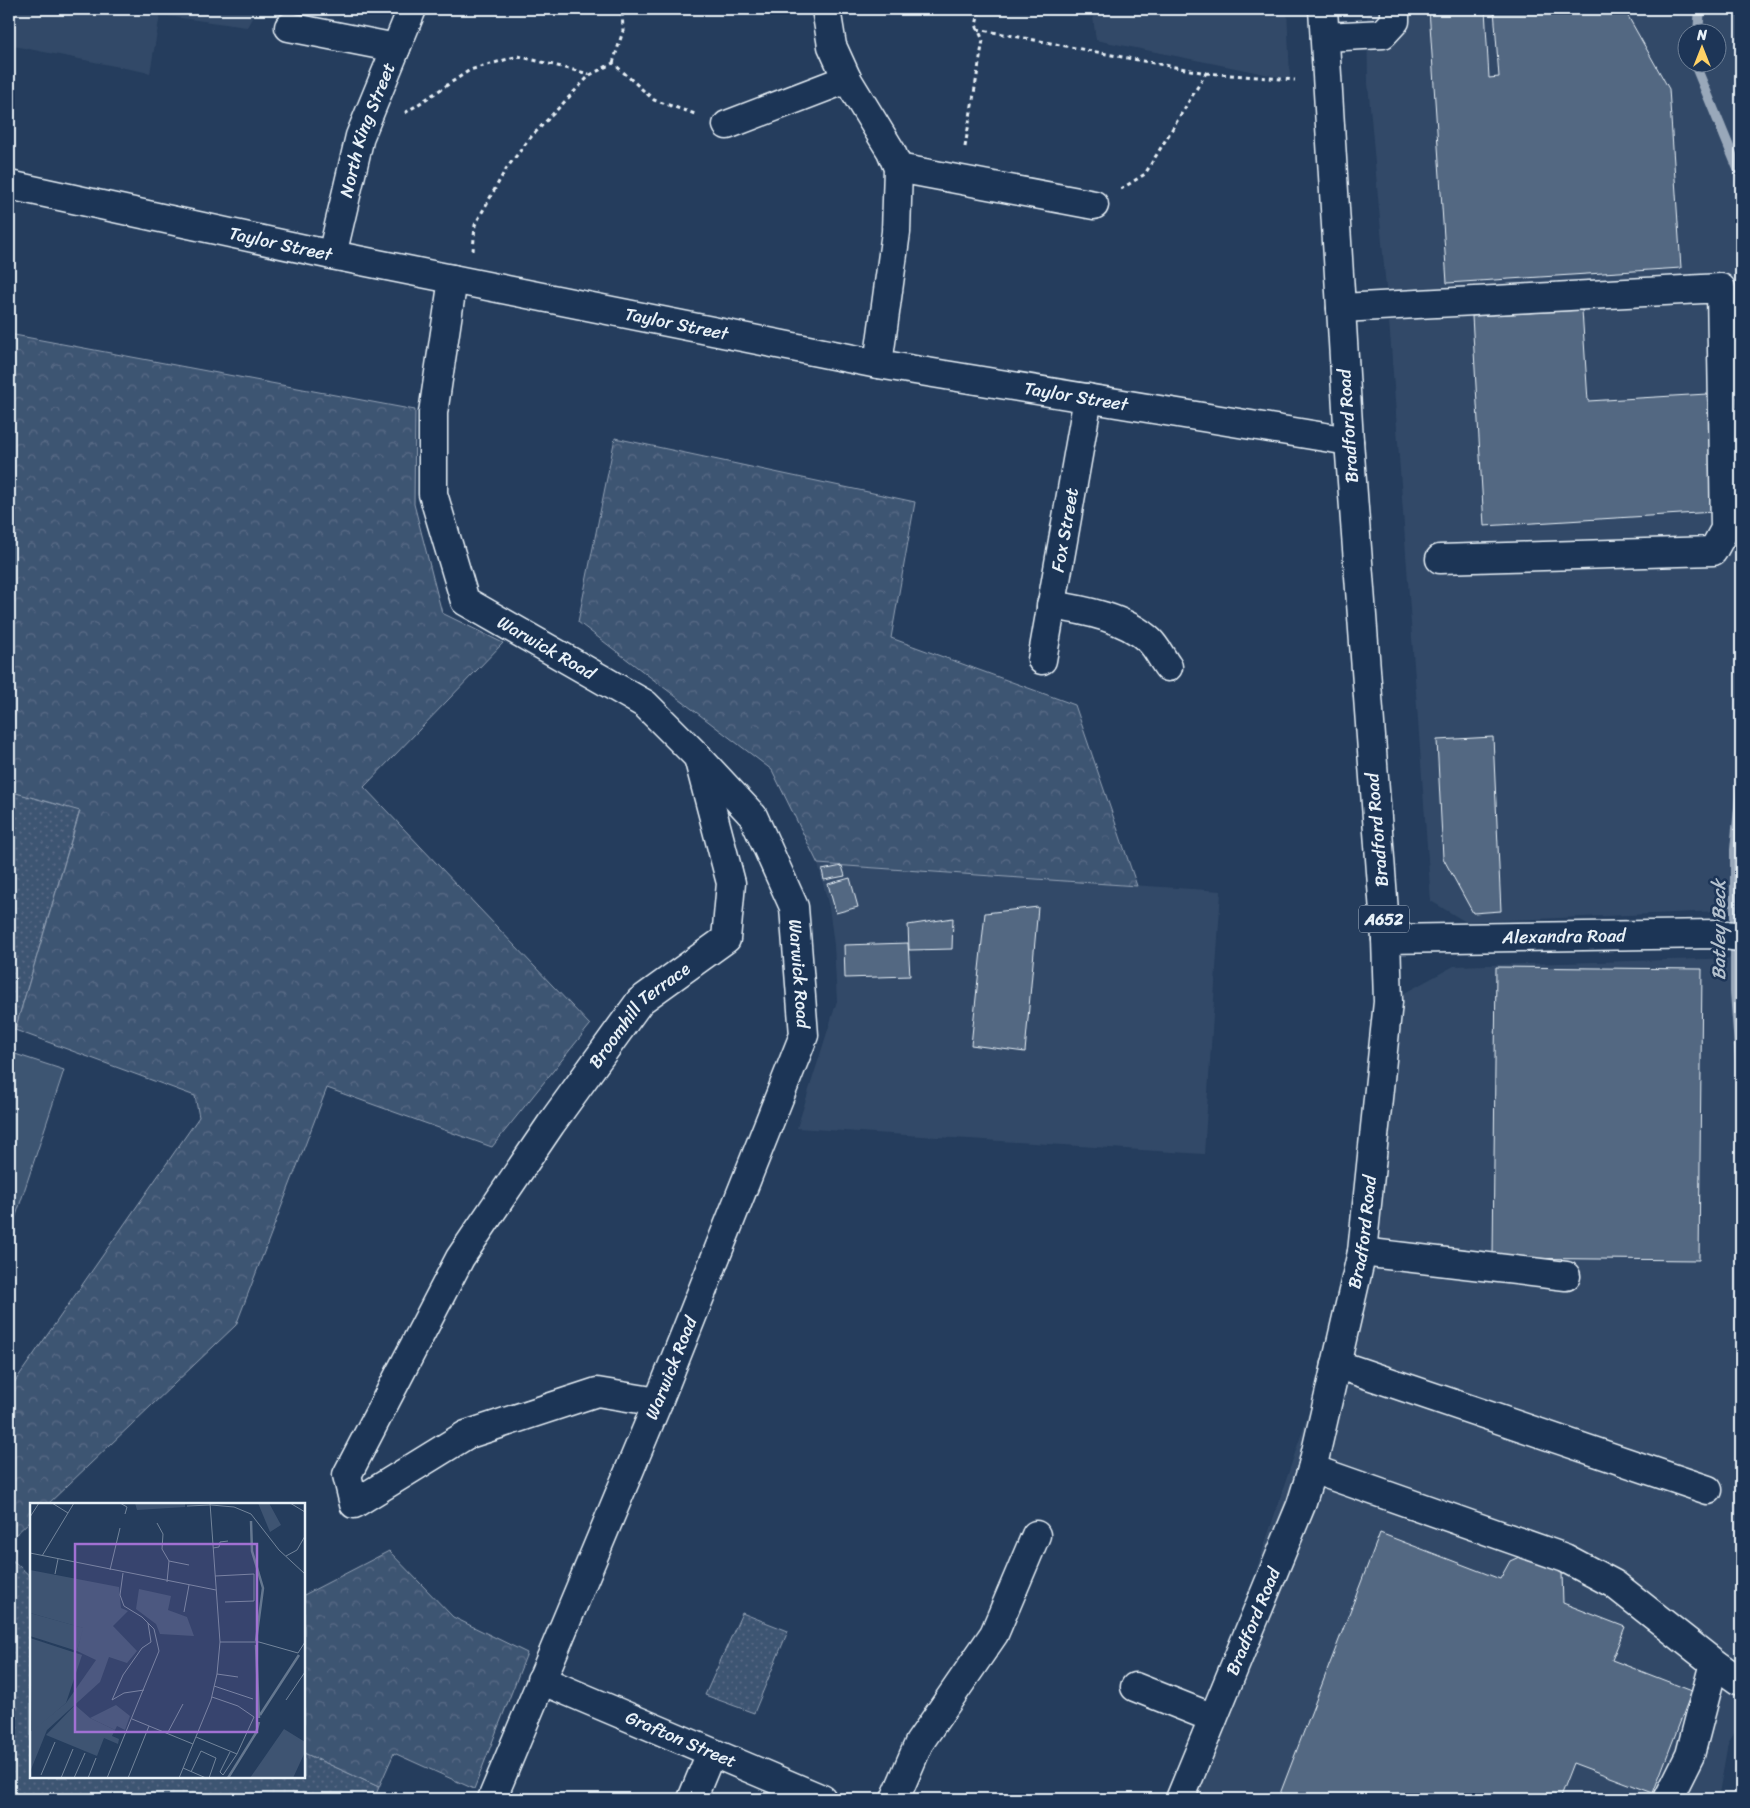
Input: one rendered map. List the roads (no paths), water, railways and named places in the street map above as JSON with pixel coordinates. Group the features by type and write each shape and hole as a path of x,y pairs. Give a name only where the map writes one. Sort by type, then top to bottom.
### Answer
{"street":[{"name":"North King Street","path":"332,255 360,136 412,9"},
{"path":"826,9 832,46 847,79 891,151 898,168 896,232 878,364"},
{"name":"Bradford Road","path":"1180,1799 1301,1505 1312,1469 1362,1252 1388,1002 1386,939 1349,441 1323,9"},
{"path":"1325,38 1383,34 1395,21 1395,9"},
{"path":"289,28 396,48"},
{"path":"726,125 847,79"},
{"path":"898,168 1094,205"},
{"name":"Taylor Street","path":"9,185 332,255 878,364 1349,441"},
{"name":"Warwick Road","path":"462,281 433,413 433,494 465,601 645,704 753,816 794,907 804,1034 658,1402 492,1799"},
{"path":"1341,308 1721,288 1725,529 1713,551 1440,559"},
{"name":"Fox Street","path":"1042,660 1088,398"},
{"path":"1051,606 1073,608 1130,625 1151,642 1168,667"},
{"name":"Broomhill Terrace","path":"658,1402 597,1392 466,1435 354,1504 347,1475 460,1258 551,1124 640,1001 726,939 731,883 698,757"},
{"name":"Alexandra Road","path":"1386,939 1729,936"},
{"path":"1362,1252 1566,1276"},
{"path":"1336,1364 1708,1490"},
{"path":"1312,1469 1565,1558 1614,1584 1714,1663 1740,1681"},
{"path":"895,1799 919,1743 994,1634 1036,1536"},
{"path":"1668,1799 1690,1755 1714,1663"},
{"name":"Grafton Street","path":"541,1680 822,1799"},
{"path":"1135,1687 1213,1718"},
{"path":"692,1799 711,1753"}],"waterway":[{"name":"Batley Beck","path":"1699,22 1700,9"},
{"name":"Batley Beck","path":"1698,72 1741,176"},
{"name":"Batley Beck","path":"1741,786 1735,850 1735,992 1741,1074"}]}
